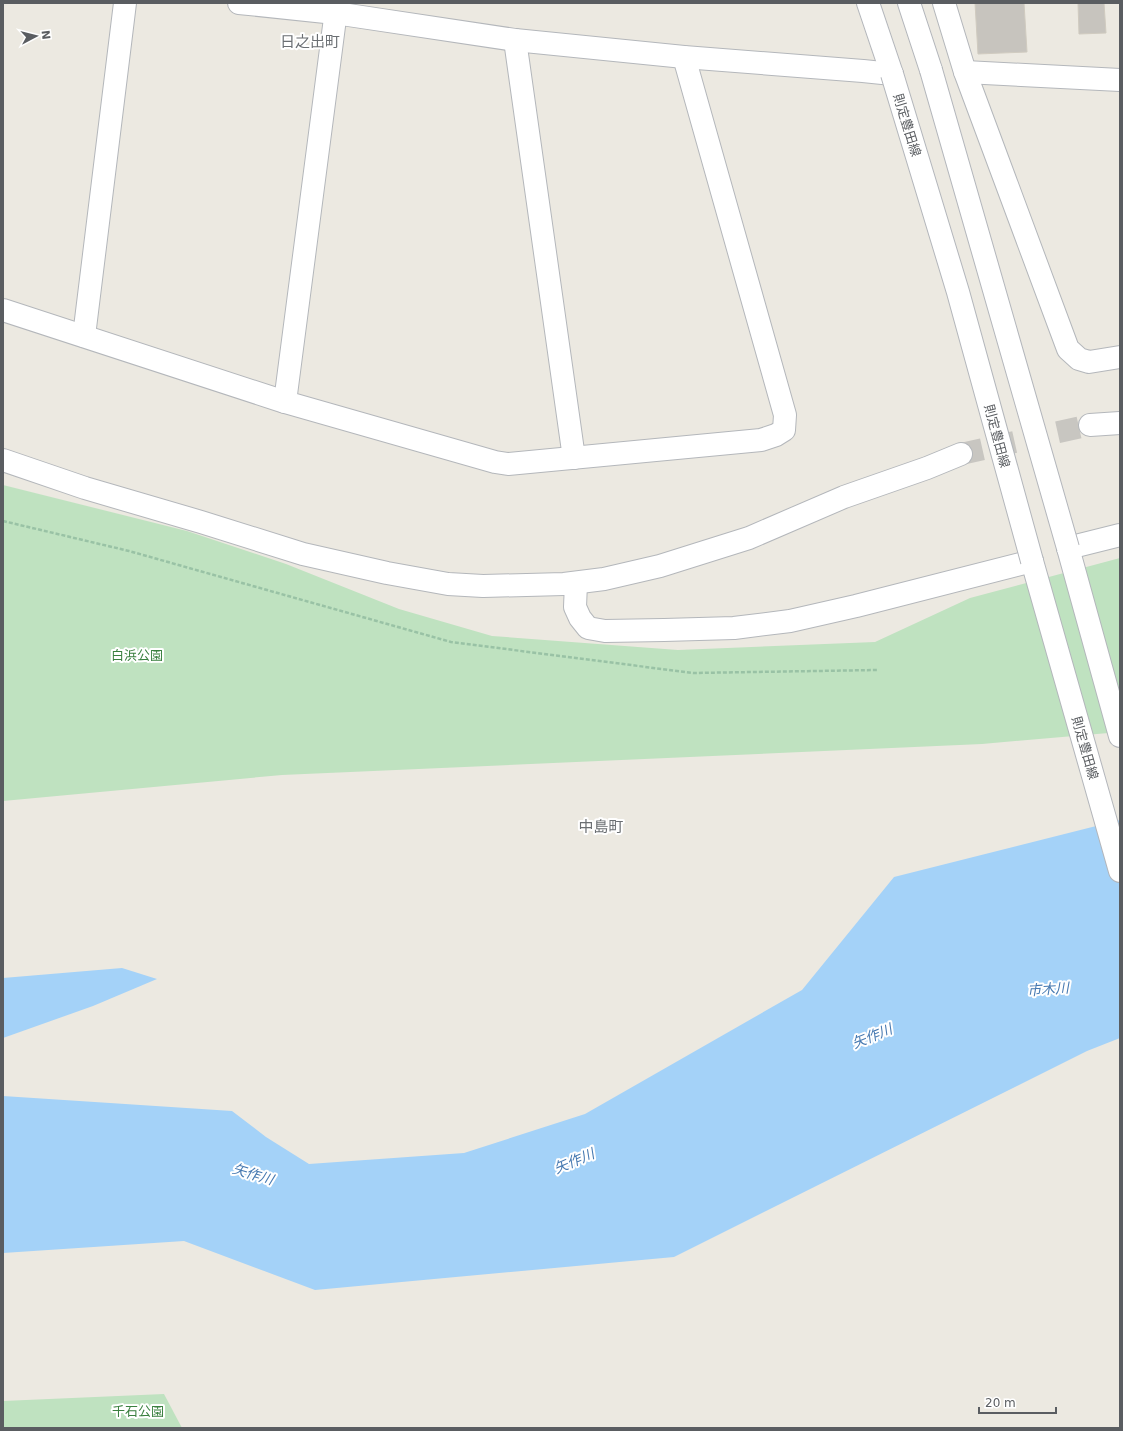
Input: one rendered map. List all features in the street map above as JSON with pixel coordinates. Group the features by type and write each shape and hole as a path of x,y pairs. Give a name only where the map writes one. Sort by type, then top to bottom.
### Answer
{"street":[{"path":"84,336 125,3"},
{"path":"239,3 336,8 515,40 684,57 892,74"},
{"name":"則定豊田線","path":"868,3 892,74 958,292 1120,871"},
{"path":"909,3 932,70 1120,736"},
{"path":"944,3 965,72 1068,349 1078,359 1089,362 1120,357"},
{"path":"285,402 336,8"},
{"path":"515,40 574,458"},
{"path":"3,310 285,402 495,462 508,464 574,458 761,440 776,436 784,430 785,415 684,57"},
{"path":"965,72 1120,80"},
{"path":"1090,425 1120,423"},
{"path":"3,460 85,488 303,554 387,573 448,584 483,586 556,585 576,583 604,579 660,566 749,538 844,496 927,468 961,454"},
{"path":"1068,548 1120,535"},
{"path":"576,583 575,607 580,618 588,628 604,631 734,628 798,620 1032,560"}],"path":[{"path":"3,521 129,551 451,642 693,673 877,670"}],"green space":[{"name":"白浜公園","path":"3,485 187,531 286,564 399,609 492,636 678,650 875,642 970,598 1120,558 1120,732 982,744 282,775 3,801"},
{"name":"千石公園","path":"164,1394 182,1428 3,1428 3,1401"}],"water":[{"path":"1120,820 1120,1038 1087,1051 674,1257 315,1290 184,1241 3,1253 3,1096 232,1111 266,1137 309,1164 464,1153 585,1114 802,990 894,877"},
{"path":"122,968 157,979 93,1006 3,1038 3,978"}],"building":[{"path":"975,3 1024,3 1027,52 978,54"},
{"path":"1078,3 1104,3 1106,33 1079,34"}],"tunnel":[{"path":"961,454 1090,425"}],"district":[{"name":"日之出町","path":"310,42"},
{"name":"中島町","path":"601,827"}],"water label":[{"name":"市木川","path":"1048,989"},
{"name":"矢作川","path":"872,1036"},
{"name":"矢作川","path":"574,1161"},
{"name":"矢作川","path":"253,1174"}]}
